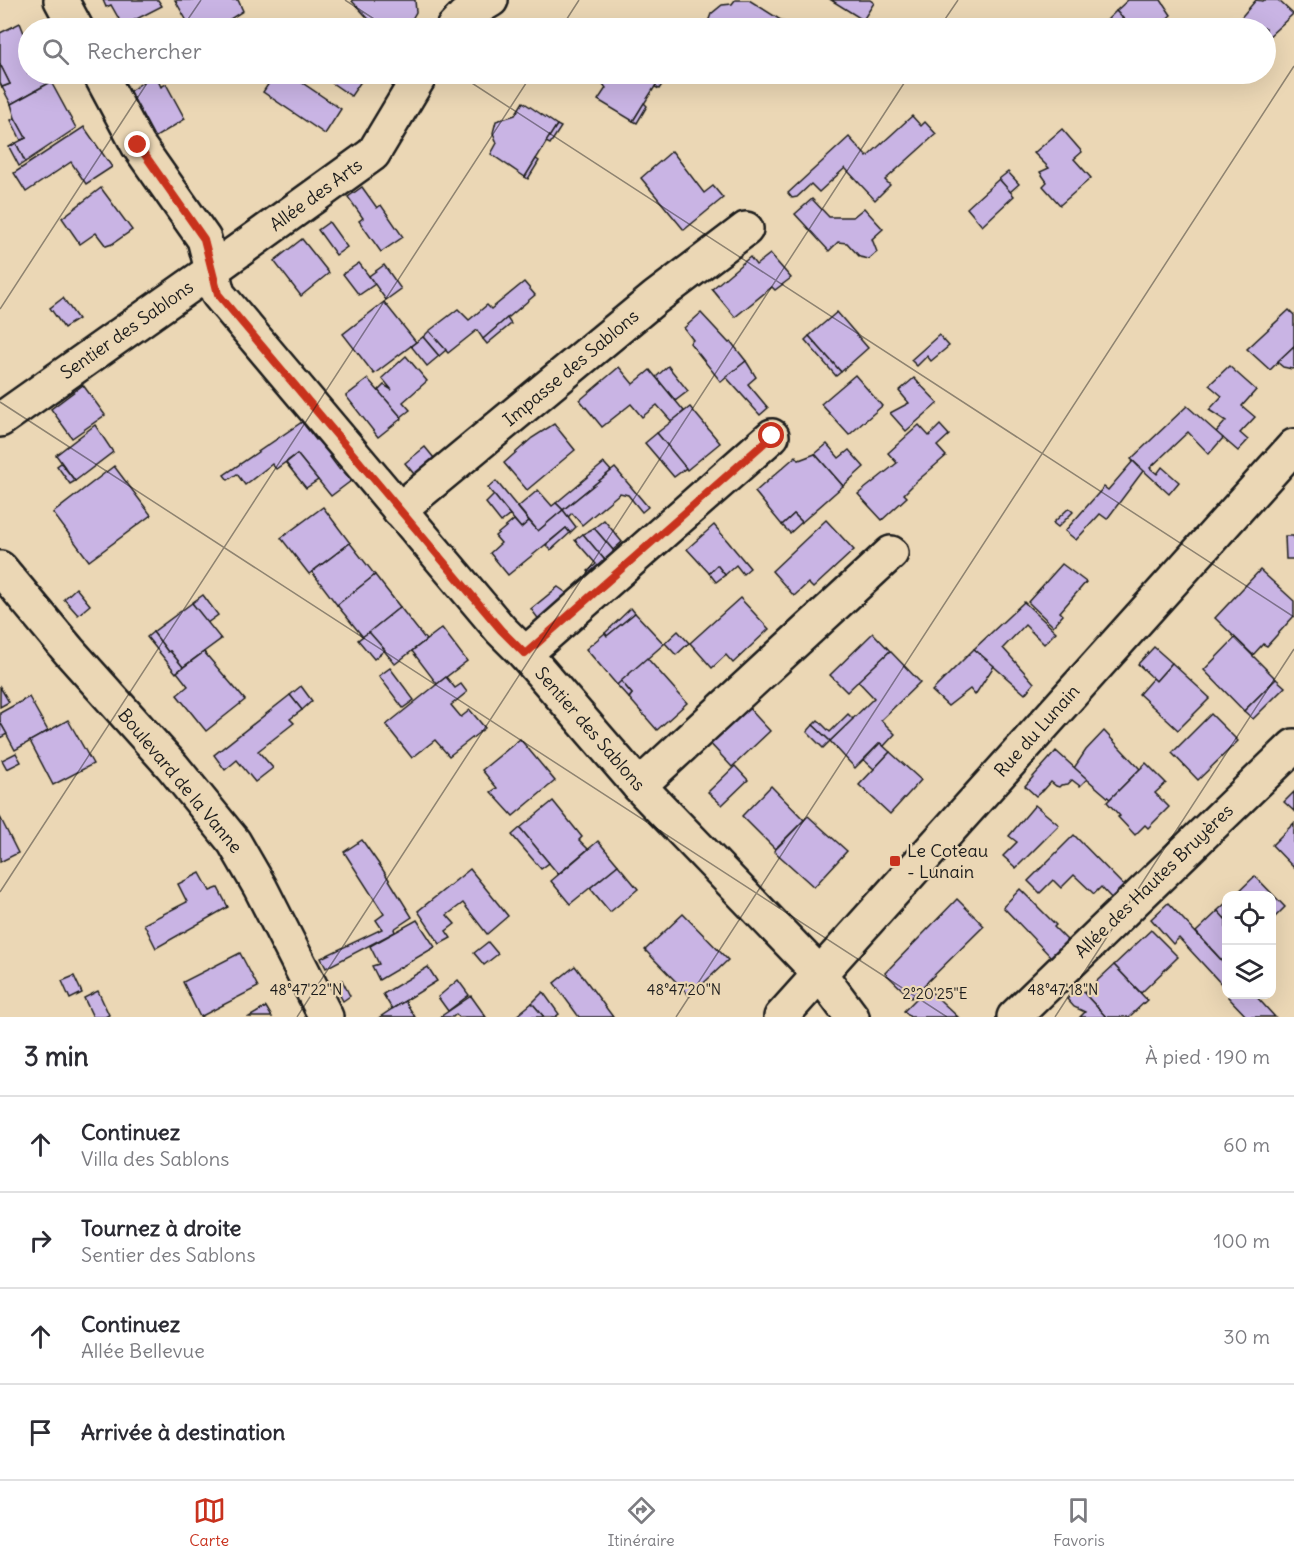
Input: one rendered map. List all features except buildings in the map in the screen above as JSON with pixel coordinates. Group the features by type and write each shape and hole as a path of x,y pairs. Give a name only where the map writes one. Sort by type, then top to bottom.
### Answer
{"street":[{"path":"61,0 71,18"},
{"path":"462,18 491,0"},
{"path":"105,84 138,145 204,239 212,270"},
{"name":"Allée des Arts","path":"212,270 373,154 415,84"},
{"name":"Impasse des Sablons","path":"399,510 655,298 746,229"},
{"name":"Sentier des Sablons","path":"0,420 212,270 218,294 501,630 525,654 639,786 820,974 852,1017"},
{"path":"525,654 772,436"},
{"name":"Rue du Lunain","path":"781,1017 1294,446"},
{"path":"639,786 891,553"},
{"name":"Boulevard de la Vanne","path":"0,568 234,842 261,886 326,1017"},
{"name":"Allée des Hautes Bruyères","path":"1014,1017 1294,746"}],"place":[{"name":"Le Coteau - Lunain","path":"895,861"}],"route":[{"path":"138,145 204,239 218,294 501,630 525,654 772,436"}]}
